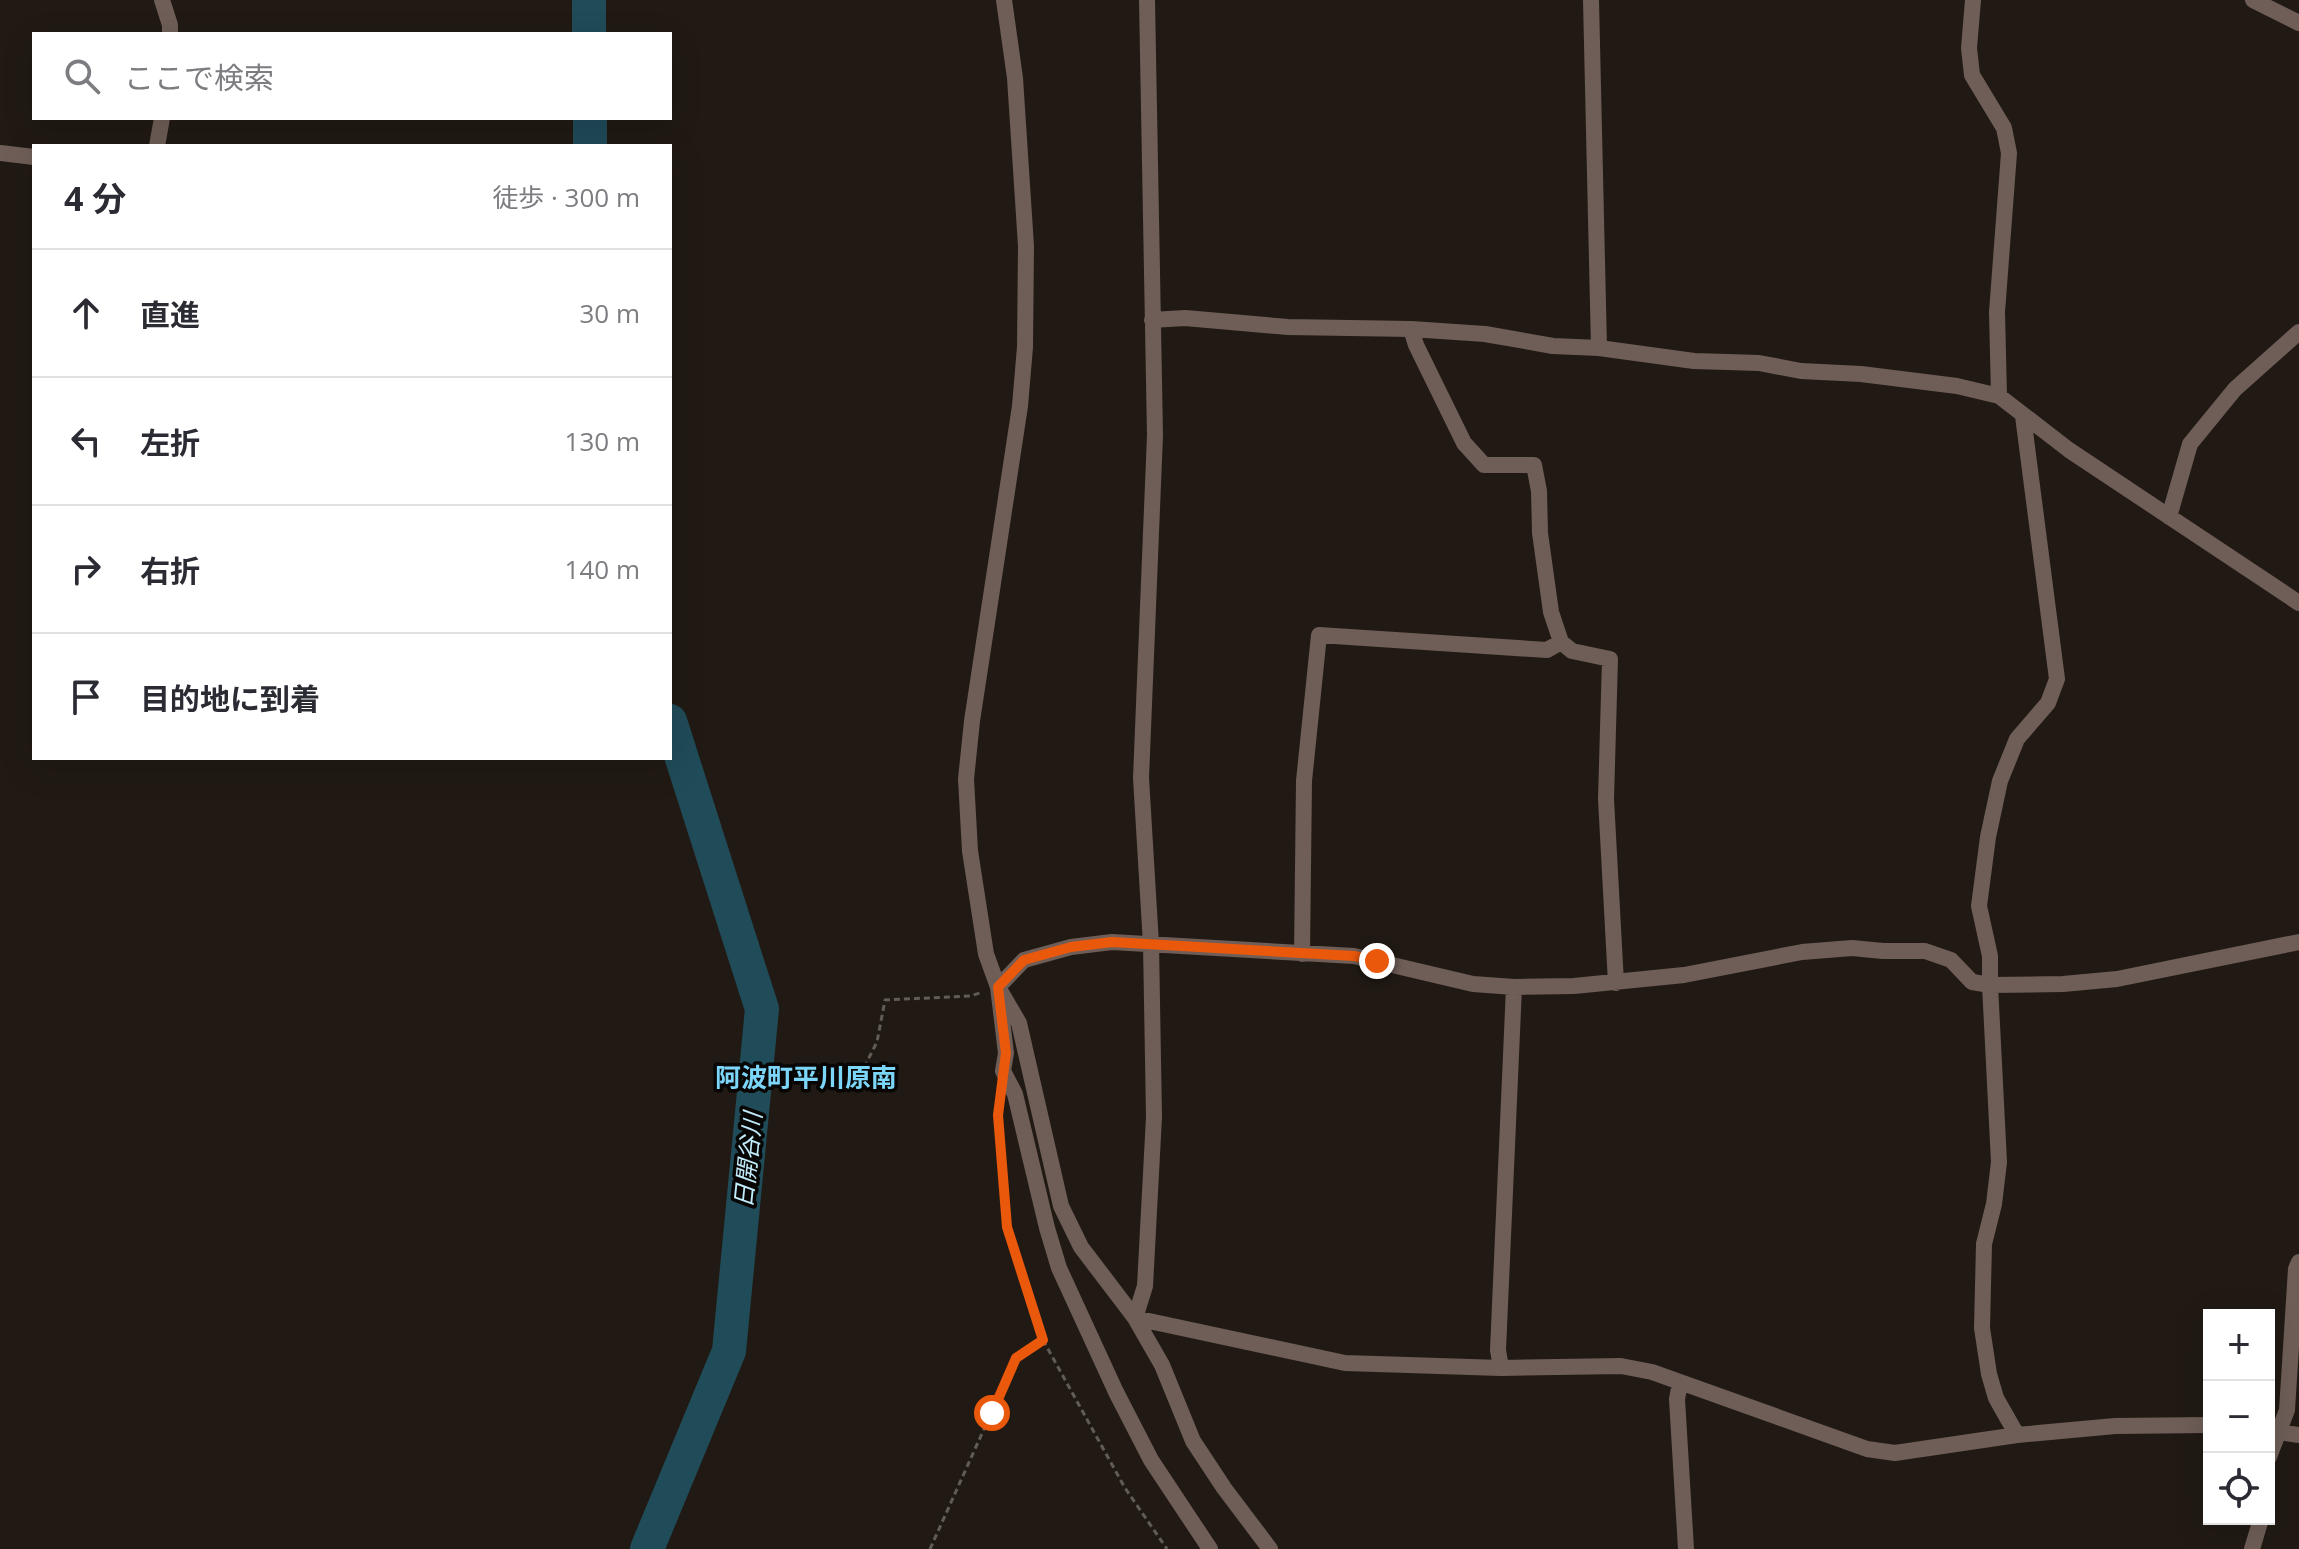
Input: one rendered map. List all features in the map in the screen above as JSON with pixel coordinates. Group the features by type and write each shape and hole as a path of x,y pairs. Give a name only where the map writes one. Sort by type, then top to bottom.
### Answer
{"street":[{"path":"162,0 170,32"},
{"path":"1004,0 1015,78 1026,246 1025,347 1020,406 966,779 970,851 986,954 998,987 1019,1023 1061,1206 1081,1247 1135,1318 1162,1365 1193,1441 1270,1549"},
{"path":"1135,1318 1145,1286 1154,1117 1151,944 1141,778 1155,435 1147,0"},
{"path":"1591,0 1599,348"},
{"path":"1973,0 1969,48 1972,75 2004,128 2009,153 1997,312 1999,396"},
{"path":"2253,0 2299,23"},
{"path":"157,144 162,120"},
{"path":"0,153 32,157"},
{"path":"1152,320 1185,318 1288,327 1485,334 1553,346 1599,348 1694,361 1759,363 1801,371 1861,374 1957,386 1999,396 2169,517 2299,603"},
{"path":"1411,329 1464,443 1484,465 1534,465 1551,612 1561,642 1572,651 1610,659 1606,799 1616,983"},
{"path":"2169,517 2190,444 2235,389 2299,332"},
{"path":"2017,1435 1996,1398 1982,1328 1984,1244 1994,1204 1999,1162 1990,956 1979,906 1988,837 2000,781 2017,739 2048,703 2057,679 2023,416"},
{"path":"1302,954 1304,781 1319,635 1547,650 1561,642"},
{"path":"998,987 1024,960 1071,947 1112,942 1354,956 1473,984 1514,987 1616,983 1684,975 1802,952 1852,948 1925,951 1951,960 1972,982 1990,985 2063,984 2117,979 2299,942"},
{"path":"998,987 1006,1053 1003,1071 1015,1094 1059,1268 1151,1460 1210,1549"},
{"path":"1501,1368 1498,1350 1514,987"},
{"path":"2275,1430 2287,1410 2296,1269 2299,1262"},
{"path":"1135,1318 1345,1363 1501,1368 1621,1366 1652,1372 1867,1449 1895,1453 2017,1435 2115,1426 2203,1425"},
{"path":"1680,1383 1677,1399 1686,1549"},
{"path":"2275,1432 2299,1435"},
{"path":"2252,1549 2259,1525"}],"path":[{"path":"855,1085 877,1042 885,1000 970,996 998,987"},
{"path":"1000,1101 998,1115 1007,1227 1043,1340 1125,1488 1167,1549"},
{"path":"930,1549 1016,1358 1043,1340"}],"waterway":[{"name":"日開谷川","path":"589,0 589,32"},
{"name":"日開谷川","path":"590,120 590,144"},
{"name":"日開谷川","path":"647,1549 729,1351 762,1009 672,727"}],"district":[{"name":"阿波町平川原南","path":"806,1077"}],"route":[{"path":"992,1413 1016,1358 1043,1340 1007,1227 998,1115 1006,1053 998,987 1024,960 1071,947 1112,942 1354,956 1377,961"}]}
